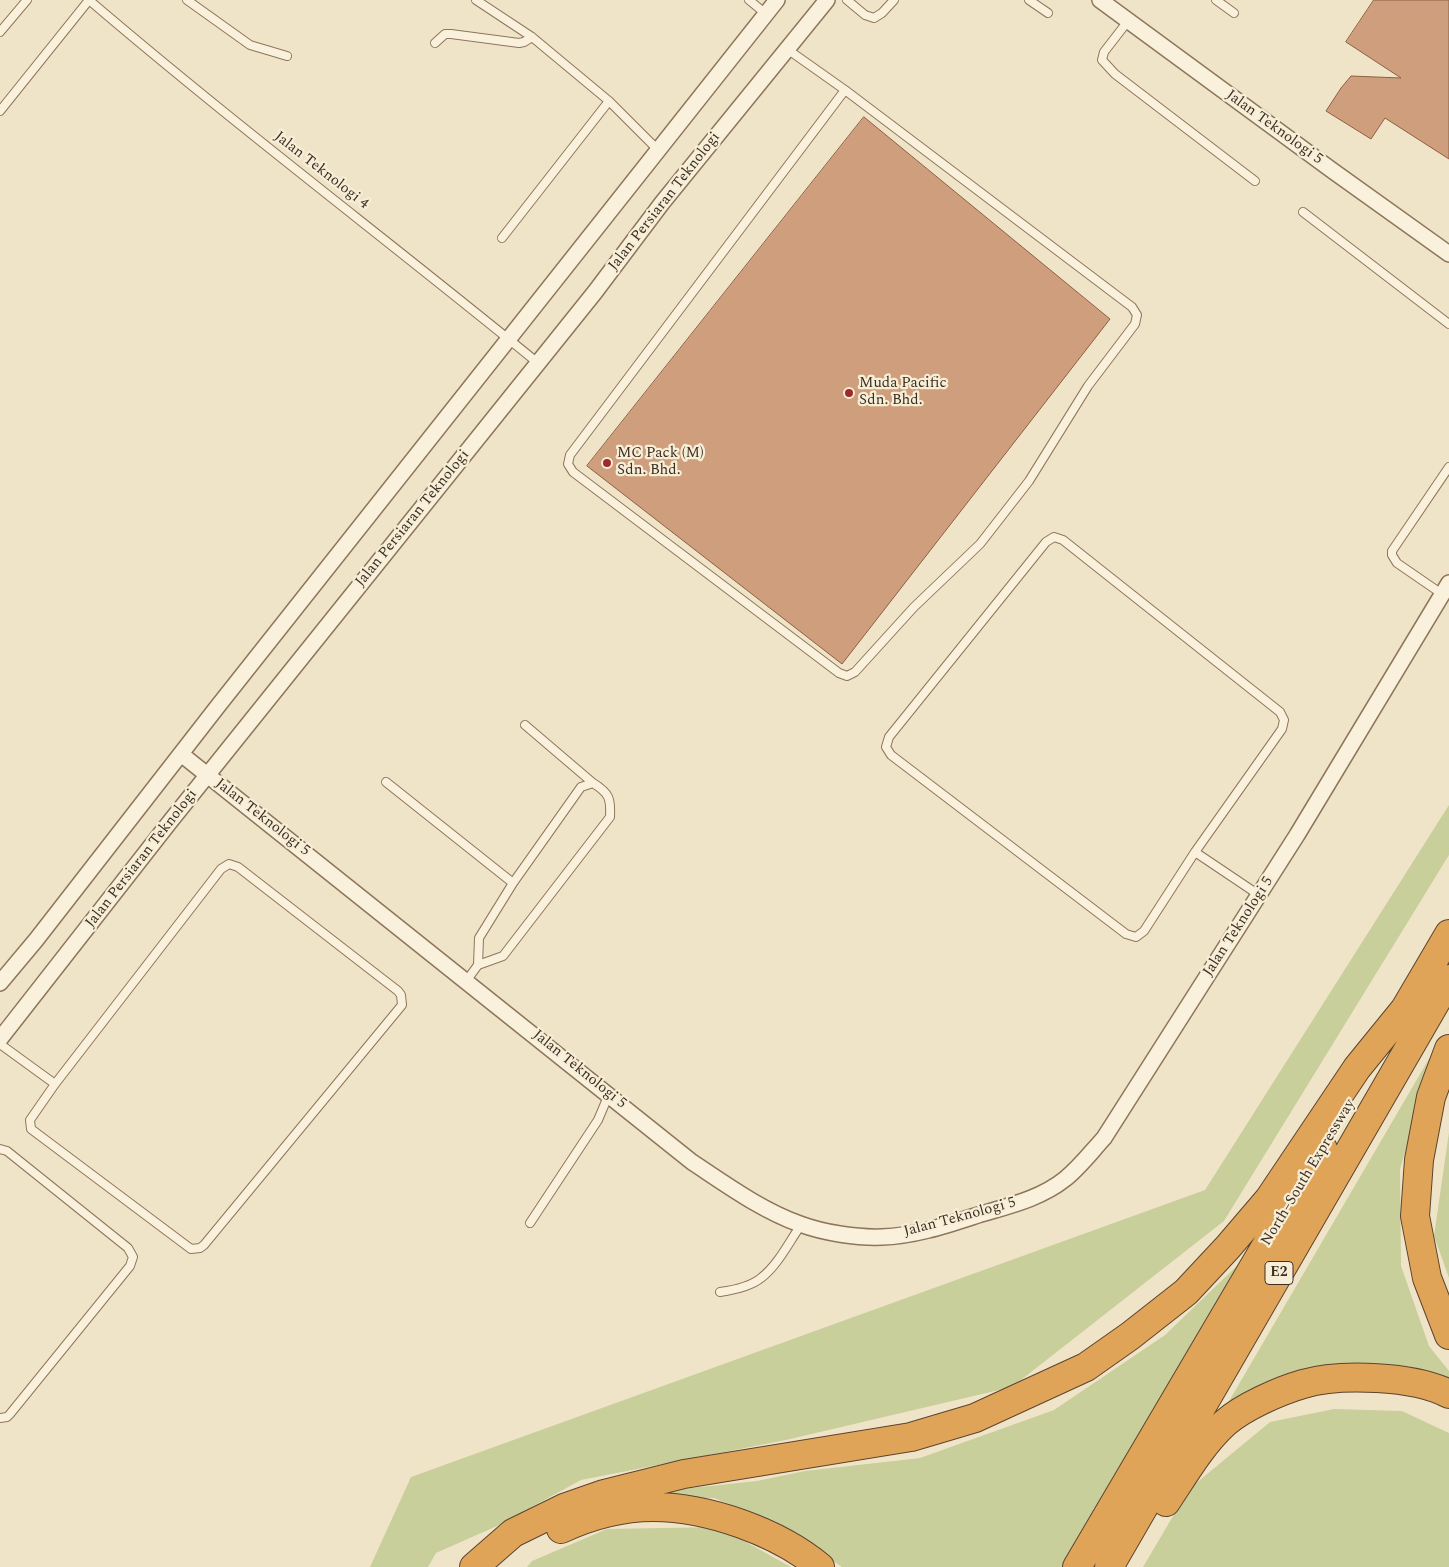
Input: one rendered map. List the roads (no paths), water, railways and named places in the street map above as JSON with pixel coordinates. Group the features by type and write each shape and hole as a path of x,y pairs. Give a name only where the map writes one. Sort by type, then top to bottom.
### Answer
{"highway":[{"name":"North–South Expressway","path":"1077,1567 1449,934"},
{"name":"North–South Expressway","path":"1109,1567 1449,979"},
{"path":"474,1567 513,1533 564,1508 604,1494 684,1474 911,1437 975,1418 1086,1367 1130,1336 1186,1292 1228,1247 1269,1199 1357,1068 1409,1004"},
{"path":"1449,1049 1431,1097 1419,1160 1415,1216 1426,1278 1449,1335"},
{"path":"1121,1567 1205,1445 1226,1422 1253,1404 1303,1384 1334,1378 1385,1378 1408,1382 1449,1394"},
{"path":"501,1567 527,1545 569,1525 612,1512 653,1507 695,1512 732,1521 771,1535 810,1558 820,1567"}],"street":[{"path":"0,983 777,0"},
{"name":"Jalan Persiaran Teknologi","path":"0,1039 207,775 595,292 662,203 827,0"},
{"name":"Jalan Teknologi 5","path":"1100,0 1340,177 1449,254"},
{"name":"Jalan Teknologi 5","path":"181,754 467,980 692,1162 744,1196 776,1214 801,1225 858,1236 882,1237 907,1234 937,1228 1019,1203 1041,1194 1065,1179 1104,1138 1302,827 1446,588"}],"lane":[{"path":"0,32 27,0"},
{"path":"0,110 89,0"},
{"name":"Jalan Teknologi 4","path":"89,0 162,62 538,363"},
{"path":"187,0 250,45 287,56"},
{"path":"476,0 532,37 609,101 658,150"},
{"path":"748,0 766,14"},
{"path":"847,0 865,15 874,18 882,13 894,0"},
{"path":"1029,0 1048,14"},
{"path":"1216,0 1234,13"},
{"path":"1128,21 1104,52 1102,60 1116,74 1255,181"},
{"path":"434,43 445,34 519,43 532,37"},
{"path":"787,49 845,90 1132,307 1137,315 1134,324 1088,386 1029,481 980,544 914,607 856,672 848,676 839,673 572,472 568,464 570,455 845,90"},
{"path":"502,238 609,101"},
{"path":"1303,212 1449,324"},
{"path":"1446,588 1397,563 1392,555 1392,551 1449,467"},
{"path":"1054,537 1063,540 1283,716 1284,725 1282,729 1195,852 1144,931 1136,936 1131,936 888,751 886,747 889,737 1049,539 1054,537"},
{"path":"467,980 478,965 503,956 610,817 611,801 604,789 593,783 525,725"},
{"path":"386,782 513,883"},
{"path":"478,965 479,938 513,883 582,787 593,783"},
{"path":"1195,852 1259,895"},
{"path":"229,864 238,867 401,995 400,1009 204,1245 196,1249 187,1247 31,1129 32,1115 55,1084 221,869 229,864"},
{"path":"0,1044 55,1084"},
{"path":"530,1223 598,1120 609,1094"},
{"path":"0,1149 7,1152 128,1248 132,1257 130,1266 10,1414 7,1417 0,1418"},
{"path":"720,1292 737,1290 760,1279 772,1267 801,1225"}],"place":[{"name":"Muda Pacific Sdn. Bhd.","path":"849,393"},
{"name":"MC Pack (M) Sdn. Bhd.","path":"607,463"}]}
